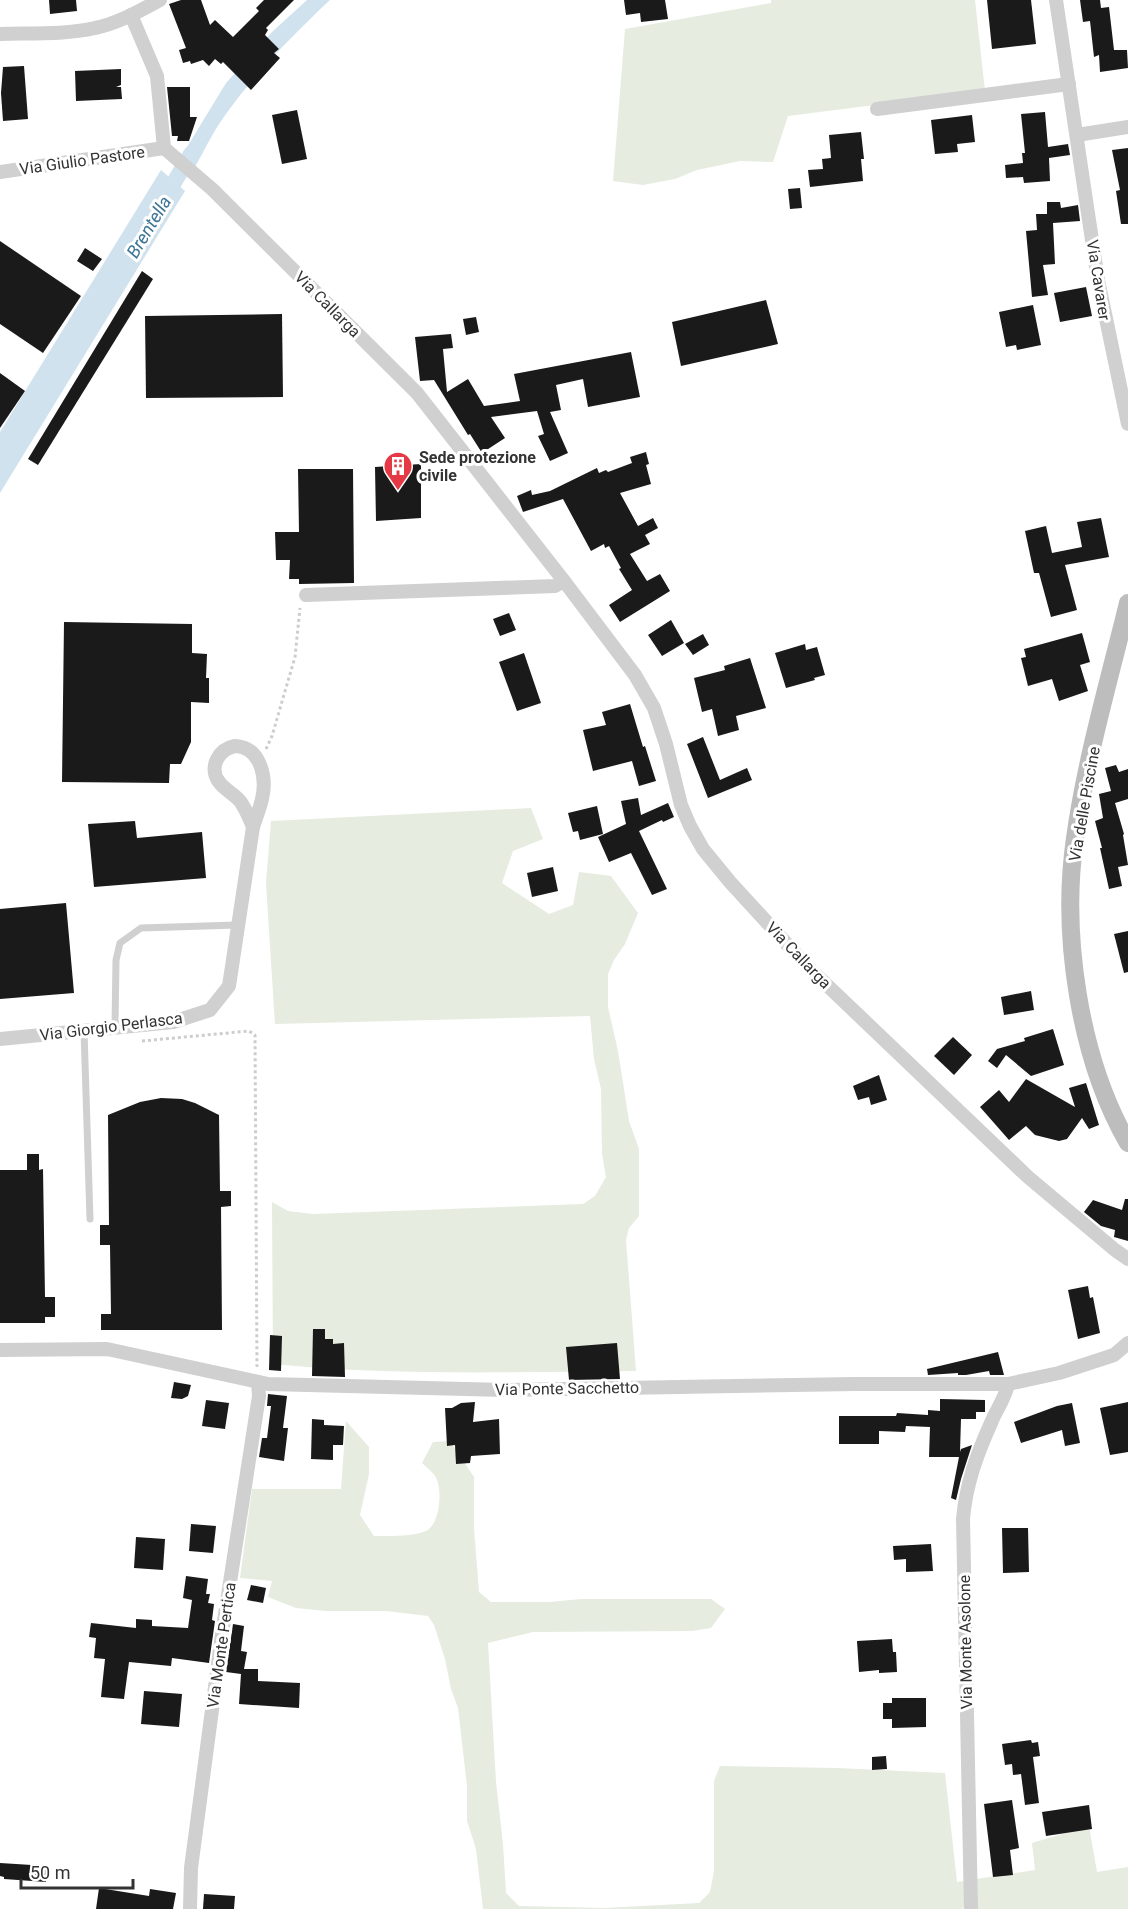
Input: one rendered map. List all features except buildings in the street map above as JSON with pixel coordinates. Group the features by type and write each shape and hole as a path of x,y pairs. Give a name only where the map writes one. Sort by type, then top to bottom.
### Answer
{"street":[{"path":"0,34 48,33 95,28 131,15 160,0"},
{"name":"Via Cavarer","path":"1056,0 1098,280 1128,424"},
{"path":"131,15 157,76 164,148"},
{"path":"877,109 1069,84"},
{"path":"1077,135 1128,127"},
{"name":"Via Giulio Pastore","path":"0,172 164,148"},
{"name":"Via Callarga","path":"164,148 212,189 417,393 564,581 635,675 654,708 666,744 681,805 690,826 703,849 730,882 808,967 1028,1177 1114,1250 1128,1259"},
{"path":"306,595 555,586 564,581"},
{"name":"Via delle Piscine","path":"1128,603 1081,802 1074,840 1070,909 1077,988 1084,1026 1108,1102 1128,1143"},
{"path":"253,827 243,804 219,782 214,769 218,756 229,747 235,746 242,746 253,752 259,764"},
{"name":"Via Giorgio Perlasca","path":"0,1039 172,1022 210,1010 229,986 253,827 262,798 264,780 259,764"},
{"name":"Via Ponte Sacchetto","path":"0,1350 107,1349 258,1382 506,1390 855,1384 1008,1384 1059,1373 1114,1355 1128,1342"},
{"name":"Via Monte Pertica","path":"190,1909 191,1868 223,1627 259,1396 258,1382"},
{"name":"Via Monte Asolone","path":"971,1909 964,1510 968,1481 973,1466 1008,1384"}],"lane":[{"path":"115,1028 116,960 120,943 141,928 237,926"},
{"path":"84,1031 90,1219"}],"path":[{"path":"259,764 272,736 295,657 300,608 306,595"},
{"path":"138,1041 249,1031 255,1035 258,1382"}],"shaded area":[{"path":"771,0 975,0 985,91 788,116 773,162 740,161 697,170 675,179 643,185 613,181 625,29 771,3"},
{"path":"531,808 543,839 513,851 502,883 549,914 573,905 579,872 611,876 638,913 625,944 608,974 608,1007 618,1051 629,1121 639,1149 639,1216 629,1228 626,1240 636,1371 409,1372 273,1364 272,1202 288,1211 313,1214 583,1204 595,1196 606,1177 602,1154 601,1089 594,1059 590,1016 275,1024 266,883 271,821"},
{"path":"346,1421 369,1447 369,1474 360,1515 374,1536 403,1536 424,1532 433,1525 438,1511 439,1488 435,1476 422,1463 433,1442 450,1441 474,1477 474,1528 479,1592 491,1602 711,1599 725,1609 711,1628 692,1631 533,1632 488,1643 496,1782 506,1893 519,1906 604,1908 699,1903 710,1892 714,1871 714,1781 720,1766 945,1773 957,1882 1035,1870 1032,1843 1089,1826 1097,1872 1128,1867 1128,1909 964,1909 963,1907 962,1909 483,1909 476,1849 467,1821 467,1786 458,1708 434,1625 428,1616 386,1611 326,1611 296,1608 268,1597 272,1581 240,1578 252,1489 341,1489"}],"water":[{"path":"307,0 330,0 249,84 222,120 195,167 181,157 226,83 272,32"},
{"path":"161,170 185,191 0,493 0,432"}],"waterway":[{"name":"Brentella","path":"163,201 191,154"}],"place":[{"name":"Sede protezione civile","path":"398,492"}]}
